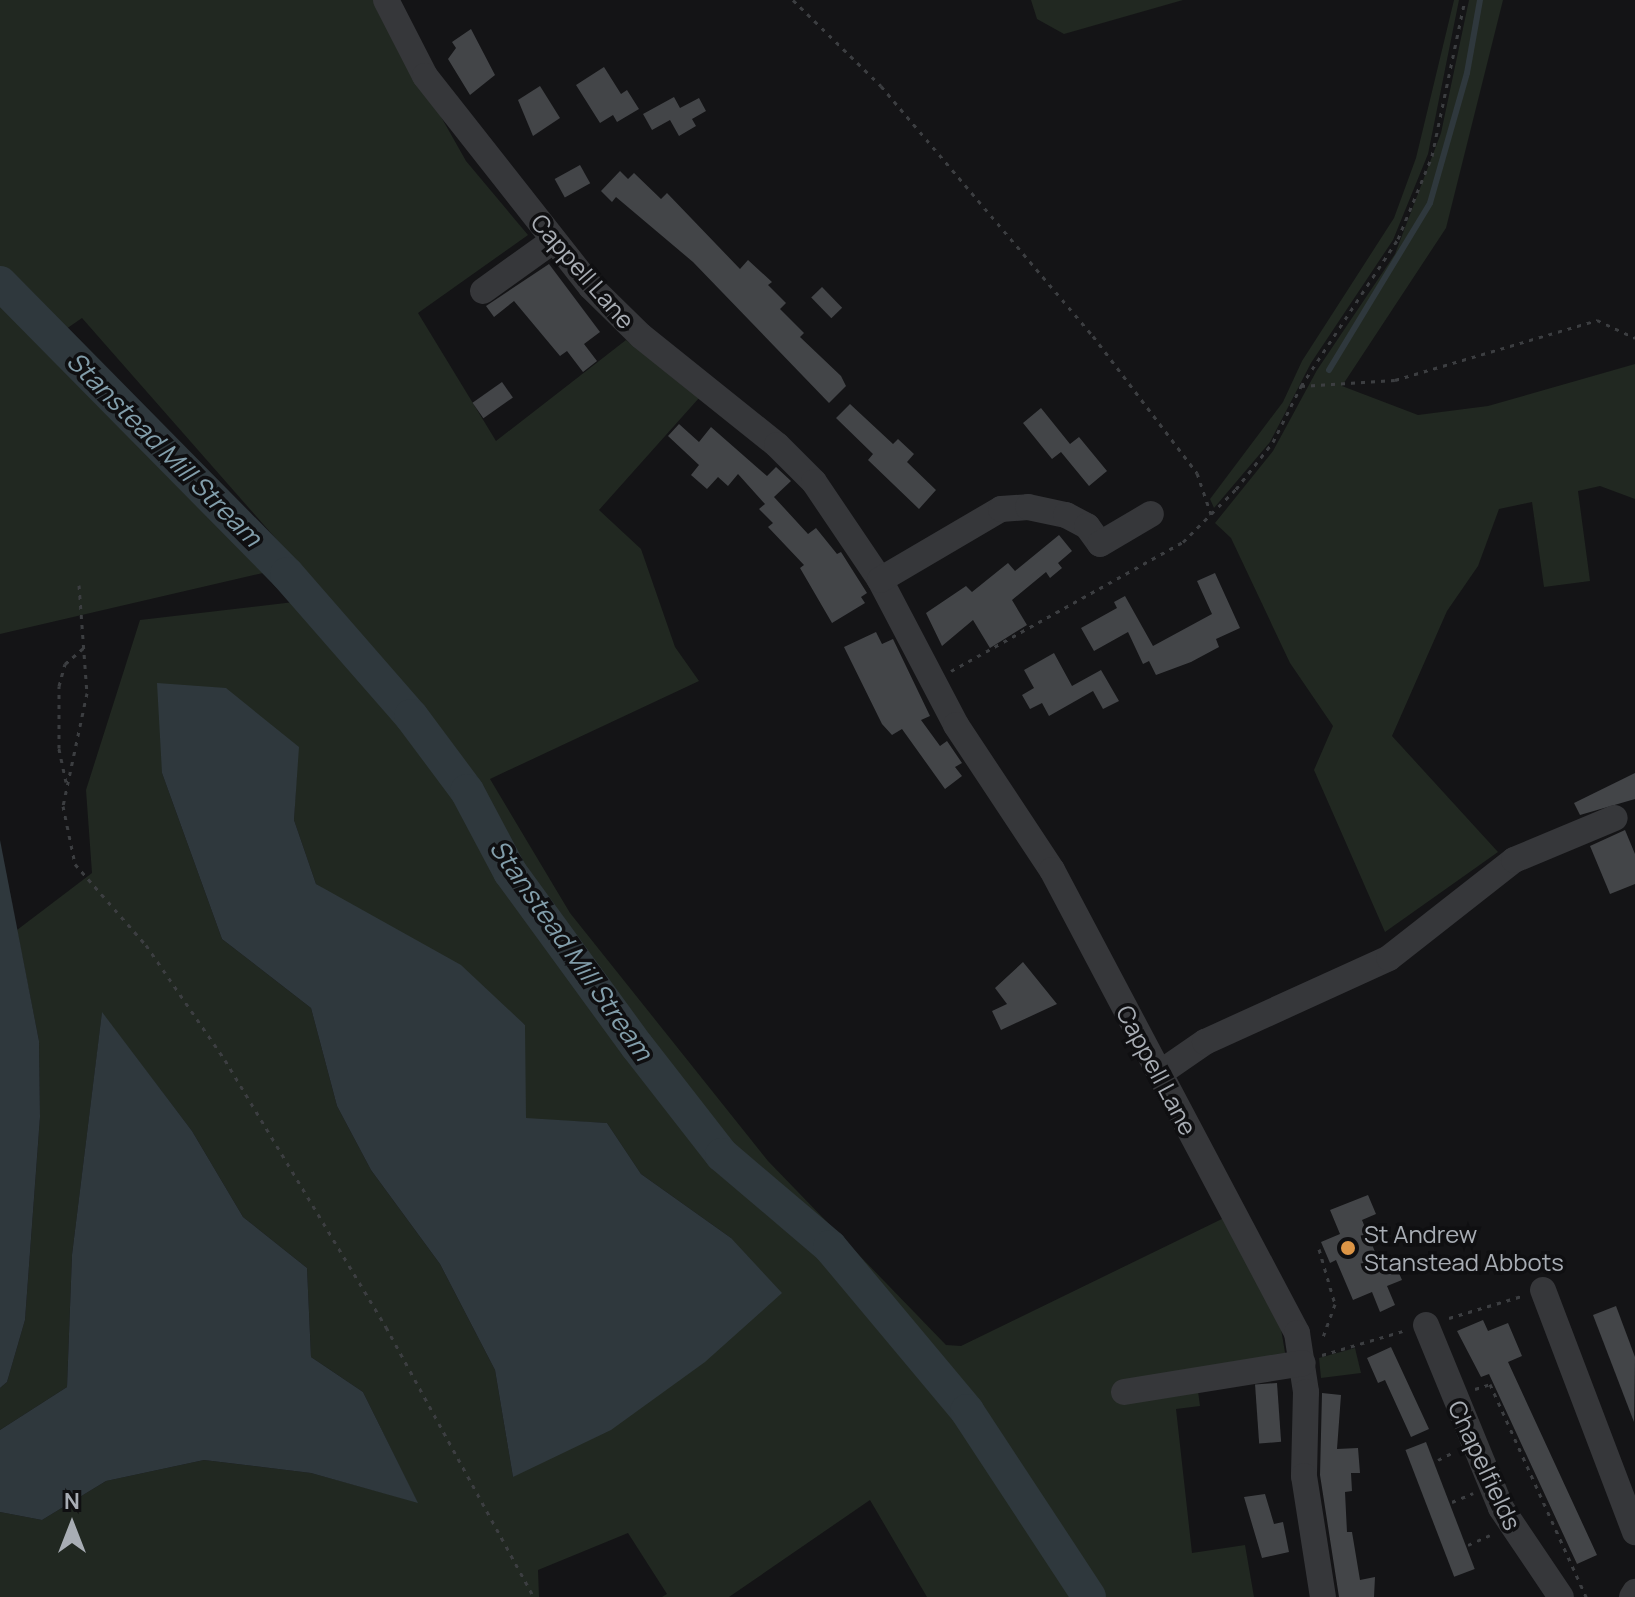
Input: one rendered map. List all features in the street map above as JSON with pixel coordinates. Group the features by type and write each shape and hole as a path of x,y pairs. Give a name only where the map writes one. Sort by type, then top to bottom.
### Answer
{"street":[{"name":"Cappell Lane","path":"386,0 425,76 554,240 632,327 807,474 880,580 931,682 1052,870 1288,1311 1302,1359 1304,1476 1323,1597"},
{"path":"483,291 554,240"},
{"path":"880,580 1001,509 1028,507 1066,515 1087,526 1100,544 1151,514"},
{"path":"1160,1073 1205,1042 1389,958 1514,860 1615,818"},
{"path":"1543,1290 1635,1532"},
{"name":"Chapelfields","path":"1426,1325 1501,1508 1550,1594"},
{"path":"1124,1392 1302,1359"},
{"path":"1632,1597 1635,1592"}],"path":[{"path":"793,0 881,86 1093,336 1197,473 1212,517"},
{"path":"931,682 1117,582 1183,542 1212,517 1273,442 1301,386 1398,239 1432,156 1465,0"},
{"path":"1301,386 1395,380 1597,320 1635,338"},
{"path":"79,585 87,645 87,693 66,782 65,830 75,864 146,945 225,1060 386,1327 534,1597"},
{"path":"66,782 59,748 59,686 65,664 87,645"},
{"path":"1302,1359 1322,1341 1335,1304 1319,1249"},
{"path":"1483,1386 1490,1384 1586,1597"},
{"path":"1438,1460 1459,1450"},
{"path":"1452,1502 1478,1491"},
{"path":"1468,1545 1500,1531"}],"shaded area":[{"path":"0,0 375,0 466,161 528,235 418,313 496,441 626,340 699,398 599,510 641,549 675,647 699,681 490,779 570,913 768,1161 946,1345 961,1346 1226,1217 1281,1329 1288,1370 1198,1391 1200,1406 1176,1409 1192,1553 1245,1545 1254,1597 927,1597 870,1500 729,1597 662,1597 667,1594 628,1533 538,1570 539,1597 0,1597 0,1512 42,1520 106,1481 204,1460 311,1473 417,1502 363,1392 311,1357 307,1268 243,1217 192,1131 102,1013 72,1255 67,1387 0,1430 0,1388 7,1382 25,1320 40,1117 39,1041 17,930 92,873 86,790 140,620 328,598 82,318 40,347 263,573 0,634","holes":["298,747 294,820 316,884 525,1025 525,1119 607,1123 641,1174 731,1238 513,1477 495,1370 440,1264 371,1170 337,1106 311,1008 222,939 162,773"]},
{"path":"1031,0 1183,0 1064,34 1037,19"},
{"path":"1454,0 1459,0 1428,154 1393,240 1311,363 1270,442 1214,508 1210,499 1283,402 1302,361 1394,218 1416,158"},
{"path":"1469,0 1503,0 1446,228 1342,386 1418,415 1488,406 1635,364 1635,499 1600,486 1578,491 1590,581 1544,587 1532,502 1499,509 1478,566 1447,611 1392,736 1498,852 1385,932 1314,770 1333,726 1290,663 1231,538 1215,523 1273,451 1317,370 1395,254 1441,133"},
{"path":"157,683 226,688 299,747 294,820 316,884 461,965 525,1025 526,1118 607,1123 641,1174 731,1238 782,1293 705,1362 611,1430 513,1477 495,1370 440,1264 371,1170 337,1106 311,1008 222,939 162,773"},
{"path":"0,840 39,1041 40,1117 25,1320 7,1382 0,1388"},
{"path":"102,1012 192,1131 243,1217 307,1268 311,1357 363,1392 418,1503 311,1473 204,1460 106,1481 42,1520 0,1512 0,1430 67,1387 72,1255"},
{"path":"1355,1348 1361,1373 1321,1378 1319,1358"}],"building":[{"path":"471,29 495,75 470,95 448,59 456,48 452,42"},
{"path":"604,67 621,94 627,90 639,109 617,122 613,115 600,123 576,85"},
{"path":"540,86 560,118 533,136 518,100"},
{"path":"674,97 680,108 699,98 706,111 692,119 696,126 679,136 670,120 652,130 643,114"},
{"path":"580,165 590,183 565,197 555,179"},
{"path":"620,171 628,179 634,173 661,199 667,193 740,269 748,260 772,282 768,285 786,303 780,309 804,333 800,337 841,376 846,386 829,403 693,262 616,197 612,202 601,191"},
{"path":"549,264 600,332 584,344 597,361 583,372 567,351 560,356 514,301 494,317 486,306"},
{"path":"822,287 842,308 831,318 811,297"},
{"path":"502,382 513,398 483,418 473,403"},
{"path":"850,404 893,444 898,439 914,454 907,462 936,490 919,509 868,460 873,454 836,418"},
{"path":"1041,408 1070,444 1079,437 1107,471 1089,486 1061,452 1052,459 1023,423"},
{"path":"679,424 699,442 711,427 767,476 776,467 791,481 774,497 808,534 816,528 837,554 841,552 867,593 861,597 865,603 832,623 800,568 804,565 768,527 773,523 759,509 765,504 738,474 728,486 718,477 707,489 691,475 699,465 668,436"},
{"path":"1059,535 1072,551 1058,563 1062,568 1050,578 1046,572 1012,600 1027,625 990,648 973,620 942,646 926,613 966,586 972,592 1008,563 1015,571"},
{"path":"1215,573 1240,628 1216,639 1219,647 1191,662 1156,675 1149,661 1143,664 1128,632 1094,651 1081,628 1117,608 1114,602 1125,596 1153,646 1212,614 1197,581"},
{"path":"876,632 882,644 893,639 930,716 921,720 940,746 947,741 962,763 955,767 962,776 945,789 902,729 892,735 882,724 844,647"},
{"path":"1054,653 1072,686 1101,670 1119,701 1103,709 1093,691 1049,716 1042,703 1030,709 1022,695 1034,688 1024,670"},
{"path":"1635,773 1635,799 1580,815 1574,803"},
{"path":"1625,830 1635,854 1635,884 1610,894 1590,846"},
{"path":"1023,962 1057,1004 1001,1030 992,1011 1007,1004 995,988"},
{"name":"St Andrew Stanstead Abbots","path":"1368,1195 1376,1214 1362,1220 1382,1269 1395,1264 1402,1280 1387,1286 1395,1305 1380,1312 1372,1292 1353,1300 1336,1260 1330,1263 1321,1242 1340,1234 1330,1210"},
{"path":"1616,1306 1635,1357 1634,1422 1593,1315"},
{"path":"1483,1320 1488,1331 1508,1323 1522,1356 1508,1362 1597,1555 1577,1564 1489,1374 1481,1377 1457,1331"},
{"path":"1391,1347 1429,1429 1411,1437 1385,1380 1378,1383 1367,1358"},
{"path":"1277,1383 1281,1442 1259,1443 1255,1385"},
{"path":"1322,1393 1341,1395 1337,1449 1358,1448 1360,1473 1351,1473 1352,1491 1345,1492 1347,1532 1352,1532 1360,1580 1375,1577 1374,1597 1339,1597 1320,1475"},
{"path":"1426,1442 1475,1569 1454,1577 1405,1450"},
{"path":"1265,1494 1274,1524 1283,1522 1289,1552 1262,1558 1244,1497"}],"waterway":[{"path":"1329,370 1430,203 1467,73 1480,0"},
{"name":"Stanstead Mill Stream","path":"0,283 287,574 411,716 467,791 510,872 637,1046 722,1155 830,1247 967,1411 1089,1597"}],"place":[{"name":"St Andrew Stanstead Abbots","path":"1348,1248"}]}
